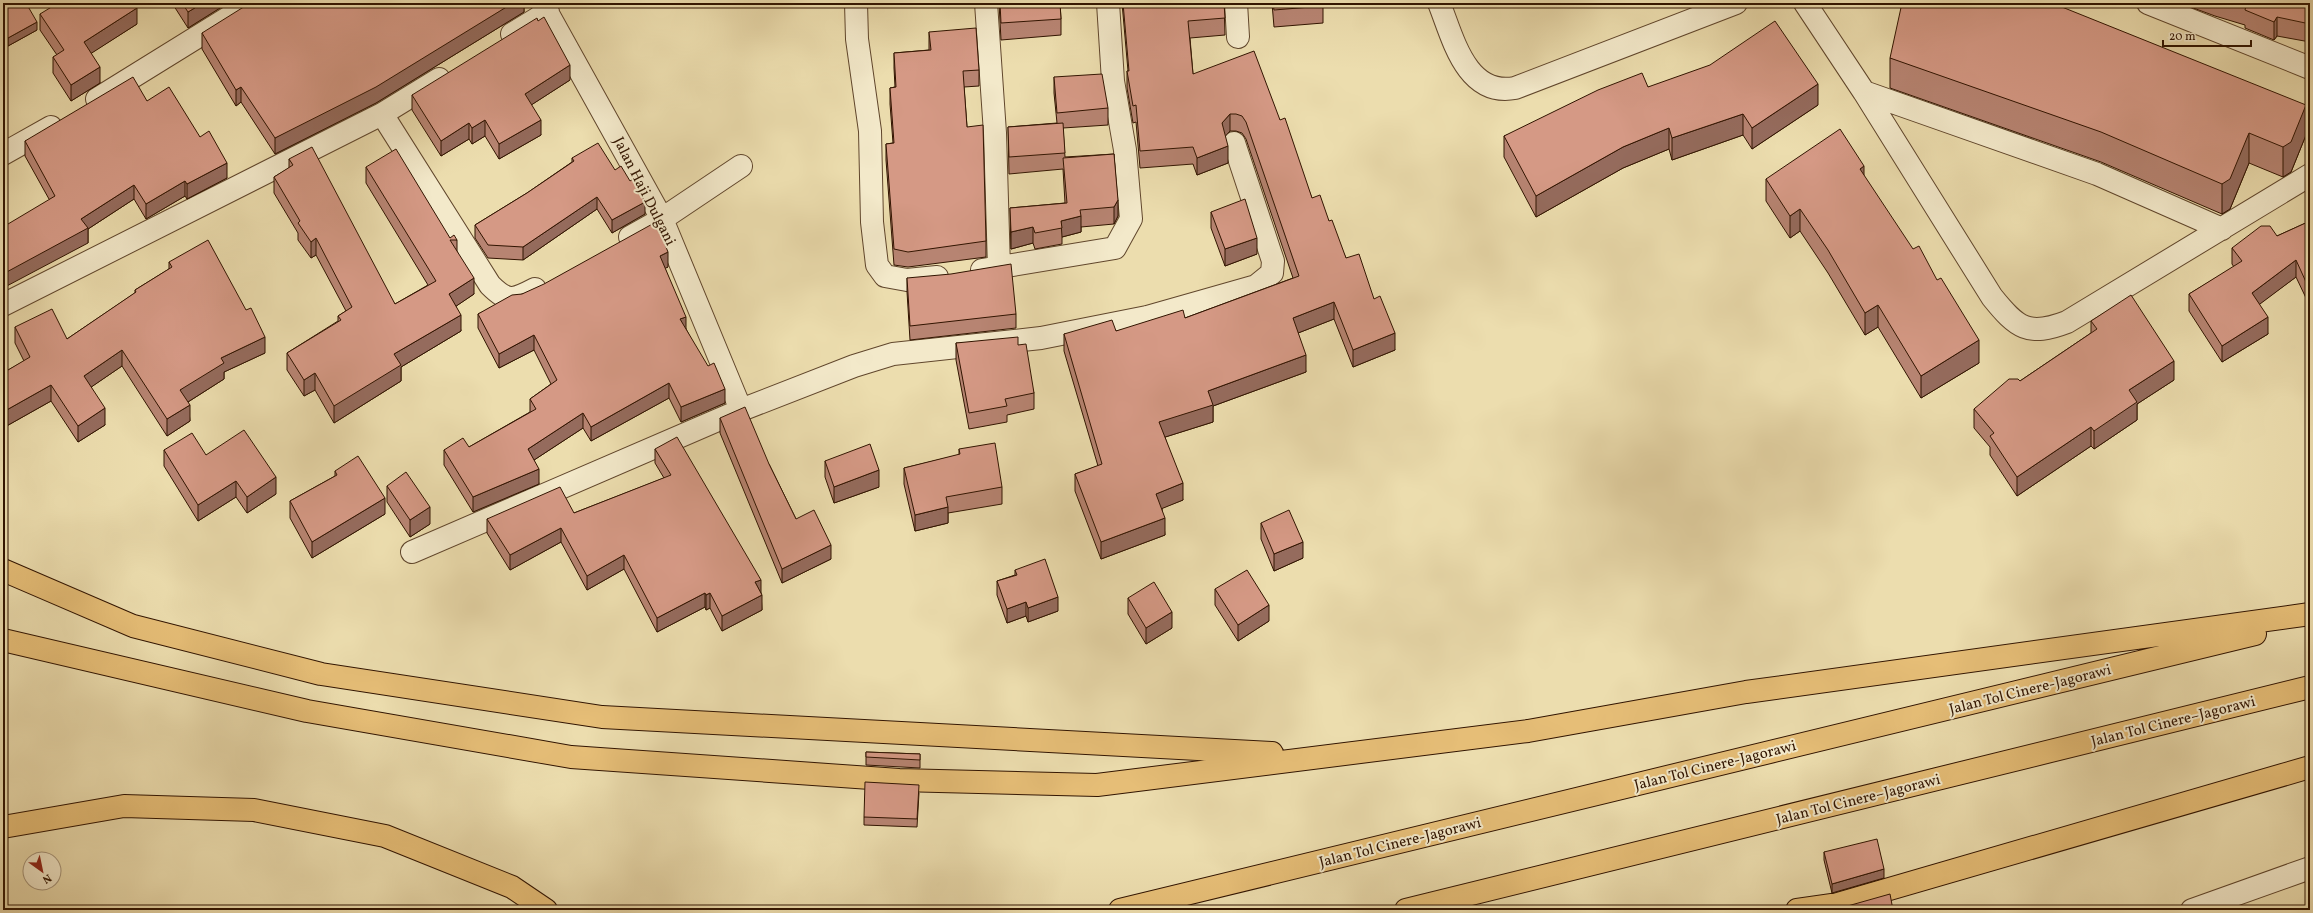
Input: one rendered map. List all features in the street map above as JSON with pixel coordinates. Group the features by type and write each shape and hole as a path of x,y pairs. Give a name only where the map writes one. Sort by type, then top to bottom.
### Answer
{"highway":[{"path":"3,570 133,626 321,674 602,717 1328,756"},
{"path":"3,640 307,711 571,757 899,780 1097,785 1528,731 1746,692 2310,614"},
{"name":"Jalan Tol Cinere-Jagorawi","path":"1120,910 2310,621"},
{"name":"Jalan Tol Cinere–Jagorawi","path":"1406,910 2310,687"},
{"path":"1798,910 1825,907 2310,767"},
{"path":"3,827 124,806 254,810 385,836 512,887 546,910"}],"street":[{"path":"3,154 76,112 252,3"},
{"path":"856,3 857,39 870,131 872,222 877,265 885,276 907,280 960,274 1115,248 1132,219 1125,150 1113,81 1108,3"},
{"path":"986,3 995,133 999,268"},
{"path":"1236,3 1238,37"},
{"path":"1439,3 1460,58 1486,85 1503,90 1515,88 1736,3"},
{"path":"1805,3 1864,92 1992,297 2017,324 2028,329 2043,330 2067,322 2310,175"},
{"path":"2148,3 2310,68"},
{"path":"495,45 545,8"},
{"name":"Jalan Haji Dulgani","path":"545,8 662,219 741,410"},
{"path":"3,305 382,114 455,69"},
{"path":"1864,92 2097,174 2222,229"},
{"path":"382,114 494,290 509,299 520,297 552,280"},
{"path":"412,552 741,410 854,366 893,354 1040,338 1090,329 1155,315 1256,286 1272,274 1273,261 1234,143"},
{"path":"614,246 662,219 741,166"},
{"path":"2192,910 2310,868"}],"building":[{"path":"3,3 26,3 37,22 8,38 3,29"},
{"path":"58,3 134,3 137,8 84,42 100,67 71,85 53,57 64,50 40,14"},
{"path":"182,3 203,3 188,12"},
{"path":"250,3 513,3 376,87 275,138 241,87 236,90 202,33"},
{"path":"1000,3 1060,3 1061,19 1001,23"},
{"path":"1123,3 1224,3 1225,18 1188,21 1193,74 1254,51 1280,120 1285,118 1312,198 1320,195 1329,221 1332,220 1346,258 1359,254 1374,299 1380,296 1395,333 1353,350 1334,302 1293,318 1306,355 1208,391 1213,405 1159,422 1183,483 1156,494 1165,518 1101,542 1075,474 1102,464 1064,334 1112,320 1116,331 1183,310 1185,318 1299,276 1246,122 1242,116 1230,114 1222,123 1228,146 1197,158 1193,147 1140,151 1136,105 1133,106 1127,71 1129,71"},
{"path":"1273,3 1323,3 1323,6 1274,10"},
{"path":"1902,3 2052,3 2306,105 2291,142 2283,147 2249,133 2230,179 2222,184 2101,132 1890,58"},
{"path":"2234,3 2310,3 2310,24 2277,17 2274,22 2245,10 2246,6"},
{"path":"544,17 570,65 525,94 541,120 499,144 485,120 472,128 469,123 441,141 412,95 537,18 538,21"},
{"path":"1775,21 1818,84 1752,128 1743,114 1672,138 1669,128 1623,147 1536,196 1504,136 1598,90 1642,73 1648,87 1710,65"},
{"path":"976,28 979,70 963,71 967,127 983,125 986,241 908,252 894,249 886,144 894,143 890,88 896,87 894,53 931,50 929,32"},
{"path":"1102,74 1108,108 1057,113 1054,77"},
{"path":"133,77 147,101 169,87 200,137 209,131 227,163 187,184 185,181 146,204 134,185 81,219 88,228 3,274 3,227 55,196 25,141"},
{"path":"1063,123 1065,153 1009,157 1008,127"},
{"path":"1840,129 1864,166 1860,169 1913,249 1919,246 1937,280 1941,278 1979,340 1921,376 1878,305 1865,313 1828,250 1800,209 1790,216 1766,179"},
{"path":"598,143 615,170 621,166 630,181 633,179 645,202 612,220 597,197 523,247 488,245 475,225 527,193 574,161 572,158"},
{"path":"312,147 395,304 436,281 366,167 396,149 450,238 454,235 457,240 450,240 474,278 449,294 461,315 394,354 401,365 334,406 315,373 304,380 287,353 341,320 338,316 352,307 316,238 311,242 298,223 300,221 274,177 293,165 289,159"},
{"path":"1114,154 1118,200 1114,207 1080,210 1081,216 1061,221 1062,228 1035,233 1033,227 1011,232 1010,208 1067,203 1063,158"},
{"path":"1245,199 1257,238 1225,249 1211,212"},
{"path":"2310,221 2310,280 2306,282 2296,260 2252,293 2268,317 2222,346 2189,294 2242,261 2232,248 2261,226 2270,226 2277,236"},
{"path":"656,222 668,252 660,256 686,317 680,319 708,366 714,363 725,389 681,407 669,383 591,427 583,413 528,449 539,469 473,497 444,450 463,438 469,447 536,409 530,399 557,380 534,335 499,354 478,314 512,295 522,294 544,284"},
{"path":"208,240 246,310 251,308 265,337 221,358 224,363 180,390 190,405 167,419 122,350 84,376 105,408 78,426 51,385 3,412 3,373 30,357 15,327 52,309 67,339 136,292 135,290 172,267 169,262"},
{"path":"1011,264 1016,314 910,326 907,278 951,274"},
{"path":"2131,295 2174,361 2129,390 2137,402 2094,431 2091,427 2017,477 1990,436 1994,433 1974,409 2009,379 2018,379 2020,381 2097,329 2091,321"},
{"path":"1018,337 1018,345 1026,344 1034,393 1005,399 1007,406 969,413 956,343"},
{"path":"745,407 769,464 796,519 814,510 831,545 782,569 720,418"},
{"path":"244,430 276,477 247,497 236,481 198,505 164,450 192,433 206,455"},
{"path":"677,437 761,580 755,582 762,595 722,616 710,593 706,595 705,593 657,618 624,555 587,576 561,528 510,555 487,519 560,487 574,513 671,475 655,449"},
{"path":"995,443 1002,487 946,497 948,507 915,515 904,468 960,454 959,449"},
{"path":"870,444 879,470 834,487 825,461"},
{"path":"358,456 385,498 312,542 290,501 337,475 335,471"},
{"path":"406,472 430,507 410,520 387,486"},
{"path":"1289,510 1303,542 1274,554 1261,523"},
{"path":"1045,559 1058,597 1028,608 1026,602 1007,609 997,581 1017,575 1015,570"},
{"path":"1247,570 1269,605 1238,625 1215,589"},
{"path":"1154,582 1172,612 1146,628 1128,598"},
{"path":"866,752 920,754 920,760 866,757"},
{"path":"865,782 919,785 917,819 864,817"},
{"path":"1877,839 1884,869 1832,884 1824,852"},
{"path":"1890,894 1893,910 1837,910 1837,909"}]}
